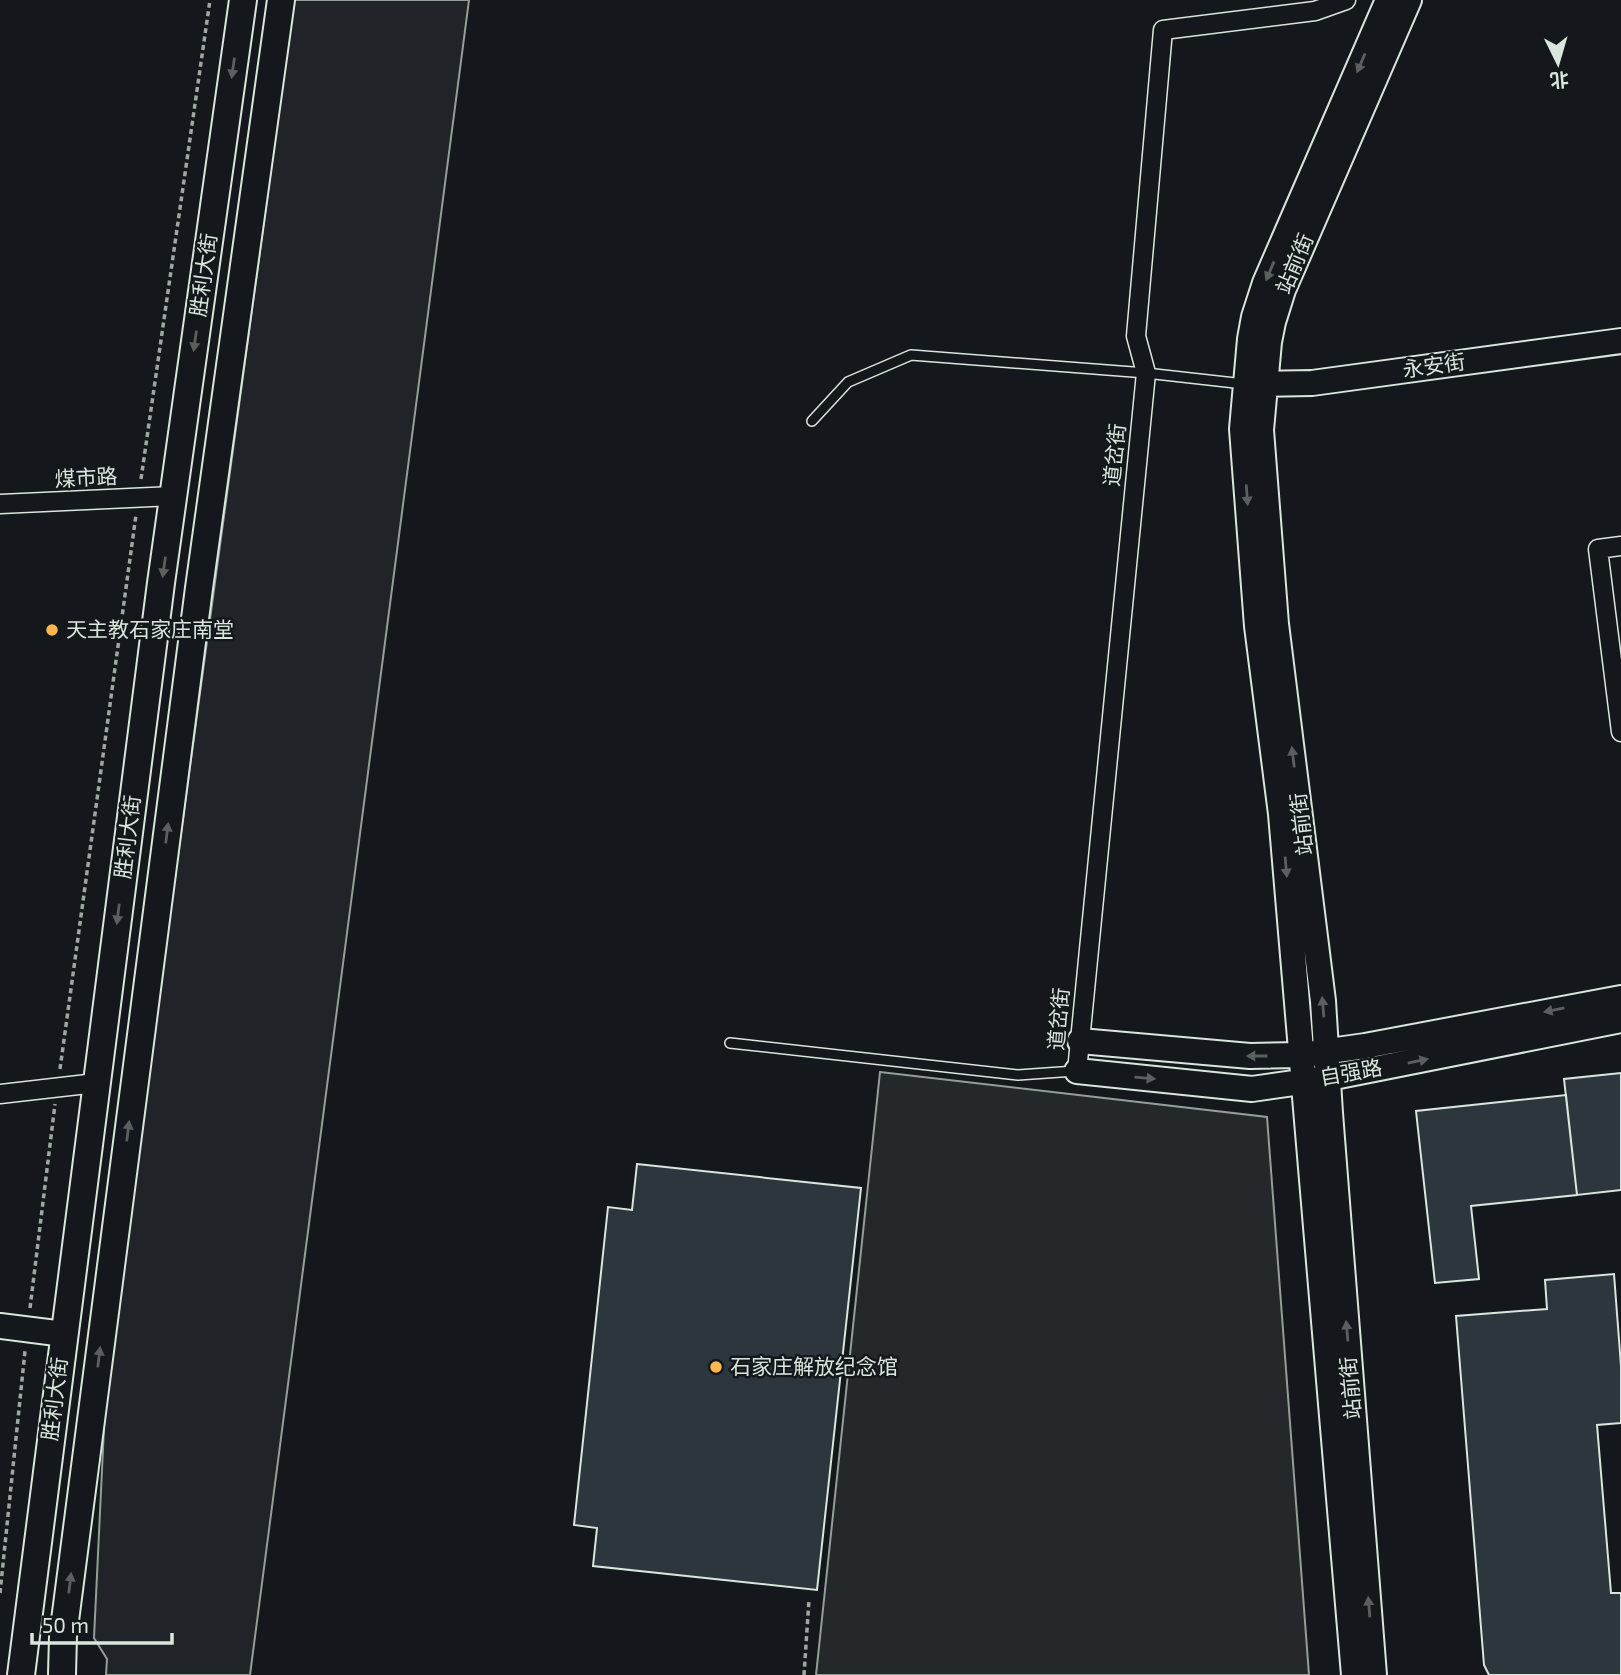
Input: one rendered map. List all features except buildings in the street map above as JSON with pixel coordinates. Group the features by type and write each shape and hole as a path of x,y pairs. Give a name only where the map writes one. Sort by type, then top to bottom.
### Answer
{"main road":[{"name":"胜利大街","path":"21,1675 173,496 243,0"},
{"name":"胜利大街","path":"62,1675 63,1636 198,588 281,0"},
{"name":"站前街","path":"1374,1675 1327,1050 1304,838 1276,624 1256,384 1254,317 1265,283 1388,0"},
{"name":"站前街","path":"1354,1675 1281,814 1257,626 1242,429 1283,290 1409,0"},
{"name":"永安街","path":"1256,384 1322,382 1621,341"},
{"name":"自强路","path":"1080,1041 1250,1056 1301,1055 1621,998"},
{"name":"自强路","path":"1077,1071 1252,1089 1329,1078 1621,1020"},
{"path":"0,1326 64,1334"}],"street":[{"name":"道岔街","path":"1077,1071 1146,373 1136,336 1163,30 1315,11 1346,0"},
{"name":"煤市路","path":"0,504 173,496"},
{"path":"1621,546 1598,548 1621,732"},
{"path":"0,1094 96,1083"}],"lane":[{"path":"812,421 848,382 911,355 1256,384"},
{"path":"730,1043 1018,1075 1077,1071"}],"path":[{"name":"胜利大街","path":"0,1593 27,1330 57,1087 210,0"},
{"path":"804,1675 810,1600"}],"shaded area":[{"path":"294,0 469,0 250,1675 106,1675 107,1659 94,1638 106,1386"},
{"path":"880,1072 1267,1117 1309,1675 816,1675"}],"place":[{"name":"天主教石家庄南堂","path":"52,630"},
{"name":"石家庄解放纪念馆","path":"716,1367"}]}
